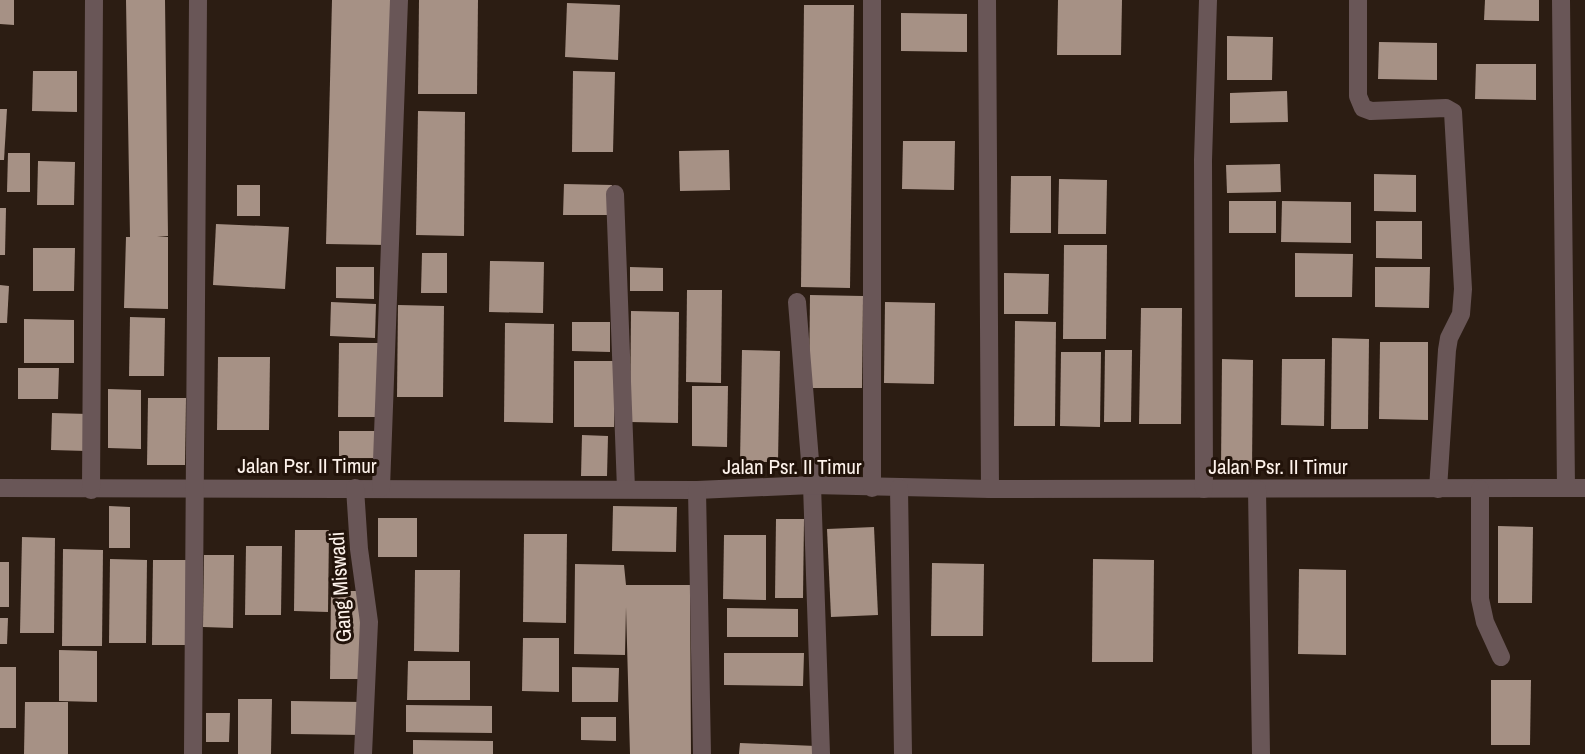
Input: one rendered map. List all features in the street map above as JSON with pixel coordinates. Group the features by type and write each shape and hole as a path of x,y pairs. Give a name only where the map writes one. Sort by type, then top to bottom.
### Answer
{"street":[{"path":"91,490 94,0"},
{"path":"193,754 198,0"},
{"path":"381,488 399,0"},
{"path":"872,0 872,488"},
{"path":"987,0 990,489"},
{"path":"1204,489 1203,160 1208,0"},
{"path":"1358,0 1358,96 1363,108 1371,111 1446,108 1453,112 1463,289 1461,314 1449,338 1447,350 1438,489"},
{"path":"1561,0 1566,488"},
{"path":"615,195 626,489"},
{"path":"797,302 812,485 821,754"},
{"name":"Jalan Psr. II Timur","path":"0,488 697,490 812,485 990,489 1585,488"},
{"name":"Gang Miswadi","path":"355,488 359,549 369,622 363,754"},
{"path":"899,488 903,754"},
{"path":"1257,489 1261,754"},
{"path":"1480,489 1480,599 1485,622 1501,657"},
{"path":"697,490 702,754"}],"building":[{"path":"0,0 14,0 14,25 0,24"},
{"path":"126,0 165,0 168,236 157,237 168,237 168,309 124,308 126,237 130,237"},
{"path":"332,0 393,0 387,245 326,244"},
{"path":"419,0 478,0 477,94 418,94"},
{"path":"1058,0 1122,0 1121,55 1057,55"},
{"path":"1485,0 1539,0 1539,21 1484,20"},
{"path":"567,3 620,5 618,60 565,57"},
{"path":"804,5 854,5 850,288 801,287"},
{"path":"901,13 967,14 967,52 901,51"},
{"path":"1227,36 1273,37 1272,80 1227,80"},
{"path":"1379,42 1437,43 1437,80 1378,79"},
{"path":"1476,64 1536,64 1536,100 1475,99"},
{"path":"33,71 77,71 77,112 32,111"},
{"path":"573,71 615,72 613,152 572,152"},
{"path":"1287,91 1288,122 1230,123 1230,93"},
{"path":"0,109 7,109 4,160 0,160"},
{"path":"418,111 465,112 464,236 416,235"},
{"path":"903,141 955,141 954,190 902,189"},
{"path":"729,150 730,190 680,191 679,151"},
{"path":"8,153 30,153 30,192 7,192"},
{"path":"38,161 75,162 74,205 37,205"},
{"path":"1280,164 1281,192 1227,193 1226,165"},
{"path":"1374,174 1416,175 1416,212 1374,211"},
{"path":"1011,176 1051,176 1051,233 1010,233"},
{"path":"1059,179 1107,180 1106,234 1058,234"},
{"path":"564,184 612,185 612,215 563,215"},
{"path":"237,185 260,185 260,216 237,216"},
{"path":"1229,201 1276,201 1276,233 1229,233"},
{"path":"1282,201 1351,202 1351,243 1281,242"},
{"path":"0,208 6,208 5,255 0,255"},
{"path":"1376,221 1422,221 1422,259 1376,258"},
{"path":"216,224 289,227 285,289 213,285"},
{"path":"1064,245 1107,245 1106,339 1063,339"},
{"path":"33,248 75,248 74,291 33,291"},
{"path":"422,253 447,253 447,293 421,293"},
{"path":"1295,253 1353,254 1352,297 1295,297"},
{"path":"490,261 544,262 543,313 489,312"},
{"path":"336,267 374,267 374,299 336,298"},
{"path":"630,267 663,268 663,291 630,291"},
{"path":"1375,267 1430,267 1429,308 1375,307"},
{"path":"1004,273 1049,274 1048,314 1004,314"},
{"path":"0,285 9,286 7,323 0,323"},
{"path":"687,290 722,290 721,383 686,382"},
{"path":"810,295 863,296 862,388 809,388"},
{"path":"331,302 376,304 375,338 330,336"},
{"path":"885,302 935,303 934,384 884,383"},
{"path":"398,305 444,306 443,397 397,397"},
{"path":"1141,308 1182,308 1181,424 1139,424"},
{"path":"631,311 679,312 678,423 630,422"},
{"path":"130,317 165,318 164,376 129,376"},
{"path":"24,319 74,320 74,363 24,363"},
{"path":"1015,321 1056,322 1055,426 1014,426"},
{"path":"572,322 610,322 610,352 572,351"},
{"path":"505,323 554,324 553,423 504,422"},
{"path":"1332,338 1369,339 1368,429 1331,429"},
{"path":"1380,342 1428,342 1428,420 1379,419"},
{"path":"339,343 381,343 380,417 338,417"},
{"path":"742,350 780,351 778,462 740,462"},
{"path":"1105,350 1132,350 1131,422 1104,422"},
{"path":"1061,352 1101,352 1100,427 1060,426"},
{"path":"218,357 270,357 269,430 217,430"},
{"path":"1222,359 1253,360 1252,468 1221,467"},
{"path":"1282,359 1325,359 1324,426 1281,425"},
{"path":"574,361 615,361 614,427 574,427"},
{"path":"18,368 59,368 58,399 18,399"},
{"path":"692,386 728,386 727,447 692,446"},
{"path":"108,389 141,390 141,449 108,448"},
{"path":"148,398 186,398 185,465 147,465"},
{"path":"52,413 88,414 87,451 51,450"},
{"path":"339,431 380,431 379,458 339,458"},
{"path":"582,435 608,436 607,476 581,476"},
{"path":"109,506 130,507 130,548 109,548"},
{"path":"613,506 677,507 676,552 612,551"},
{"path":"378,518 417,518 417,557 378,557"},
{"path":"776,519 804,519 803,598 775,598"},
{"path":"1498,526 1533,527 1532,603 1498,603"},
{"path":"874,527 878,615 831,617 827,529"},
{"path":"295,530 329,530 328,612 294,611"},
{"path":"524,534 567,534 566,623 523,622"},
{"path":"724,535 766,535 766,600 723,599"},
{"path":"22,537 55,538 54,633 20,633"},
{"path":"246,546 282,546 281,615 245,615"},
{"path":"63,549 103,550 102,646 62,646"},
{"path":"204,555 234,555 233,628 203,627"},
{"path":"110,559 147,560 146,643 109,643"},
{"path":"1093,559 1154,560 1153,662 1092,662"},
{"path":"153,560 190,560 189,645 152,645"},
{"path":"0,562 9,562 9,607 0,607"},
{"path":"932,563 984,564 983,636 931,636"},
{"path":"575,564 624,565 626,585 690,585 691,754 630,754 626,607 625,655 574,654"},
{"path":"1299,569 1346,570 1346,655 1298,654"},
{"path":"415,570 460,570 459,652 414,651"},
{"path":"331,591 364,591 363,679 330,679"},
{"path":"727,608 798,609 798,637 727,637"},
{"path":"0,618 8,618 7,644 0,644"},
{"path":"523,638 559,638 559,692 522,691"},
{"path":"59,650 97,651 97,702 59,701"},
{"path":"724,653 804,653 803,686 724,685"},
{"path":"408,661 470,661 470,700 407,700"},
{"path":"0,667 16,667 16,728 0,728"},
{"path":"572,667 619,668 618,702 572,702"},
{"path":"1491,680 1531,680 1530,745 1491,745"},
{"path":"238,699 272,699 271,754 238,754"},
{"path":"291,701 362,702 362,735 291,734"},
{"path":"25,702 68,702 68,754 24,754"},
{"path":"406,705 492,706 492,733 406,732"},
{"path":"206,713 230,713 229,742 206,742"},
{"path":"581,717 616,717 616,741 581,740"},
{"path":"413,740 493,741 493,754 413,754"},
{"path":"740,743 816,746 816,754 739,754"}]}
